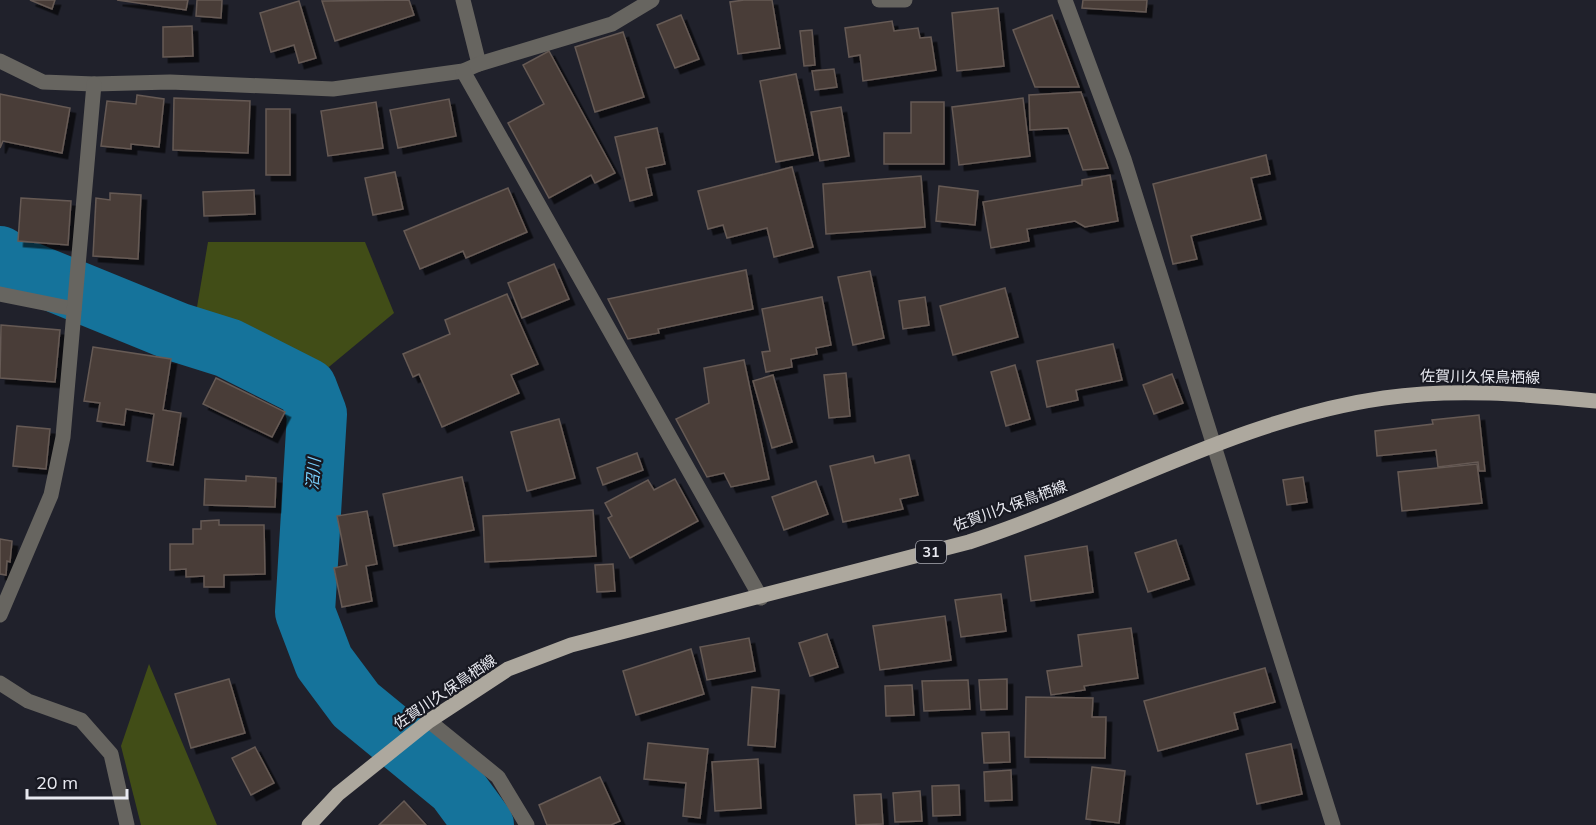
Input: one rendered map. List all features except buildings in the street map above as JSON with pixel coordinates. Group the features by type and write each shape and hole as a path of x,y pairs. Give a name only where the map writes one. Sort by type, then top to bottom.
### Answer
{"main road":[{"name":"佐賀川久保鳥栖線","path":"309,825 338,794 429,721 507,669 571,645 761,598 1009,529 1212,445 1294,418 1382,398 1438,392 1522,394 1596,401"}],"street":[{"path":"463,0 479,64"},
{"path":"0,61 43,82 94,84 170,82 333,89 463,71 479,64 612,24 652,0"},
{"path":"879,0 905,0"},
{"path":"1065,0 1124,159 1333,825"},
{"path":"463,71 761,598"},
{"path":"0,615 51,495 63,437 69,392 94,84"},
{"path":"0,294 74,309"},
{"path":"0,682 28,701 81,720 111,754 127,825"},
{"path":"429,721 498,777 527,825"}],"green space":[{"path":"208,242 365,242 394,313 324,371 196,313"},
{"path":"149,664 217,825 141,825 121,746"}],"waterway":[{"name":"沼川","path":"0,256 10,264 177,332 228,348 307,388 317,414 305,612 324,662 356,705 456,787 484,825"}]}
